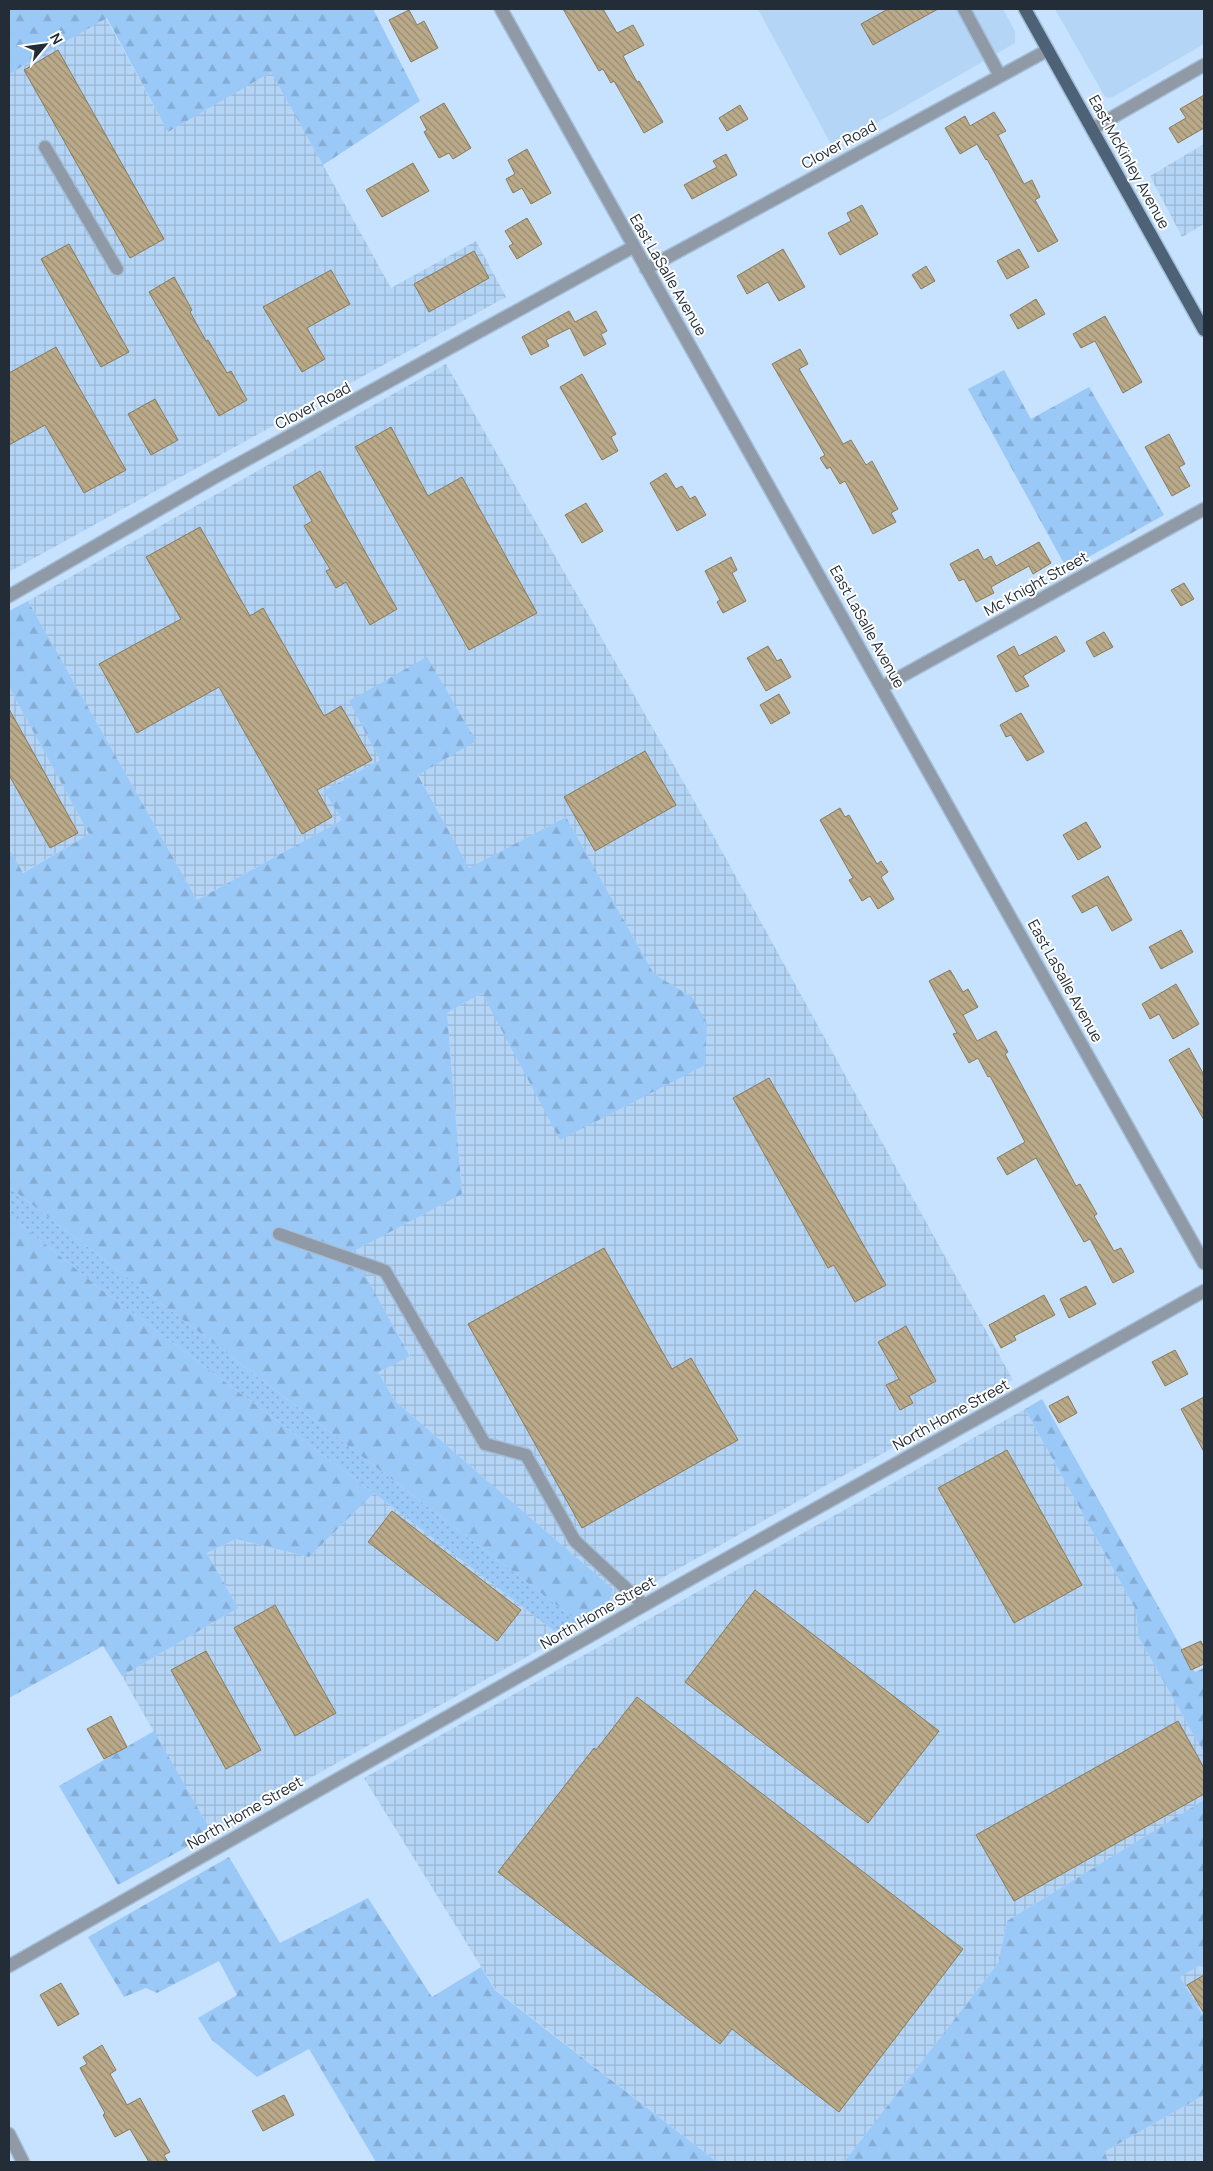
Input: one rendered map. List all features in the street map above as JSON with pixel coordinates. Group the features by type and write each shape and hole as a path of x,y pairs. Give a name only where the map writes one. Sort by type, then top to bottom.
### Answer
{"main road":[{"name":"East McKinley Avenue","path":"1025,9 1204,330"}],"street":[{"name":"East LaSalle Avenue","path":"501,9 1204,1263"},
{"path":"964,9 1000,76"},
{"name":"Clover Road","path":"646,269 1048,50"},
{"path":"1092,129 1204,65"},
{"path":"45,147 117,269"},
{"name":"Clover Road","path":"9,596 231,468 340,410 633,247"},
{"name":"Mc Knight Street","path":"882,687 1204,509"},
{"path":"279,1234 385,1272 485,1444 526,1455 575,1541 644,1605"},
{"name":"North Home Street","path":"9,1966 644,1605 1204,1291"},
{"path":"9,2134 24,2162"}],"shaded area":[{"path":"758,9 1003,9 1015,31 1015,43 833,148"},
{"path":"1055,9 1204,9 1204,44 1111,98 1105,97"},
{"path":"106,18 168,132 271,71 391,288 476,241 506,297 9,572 9,74"},
{"path":"1204,144 1204,224 1182,237 1150,176"},
{"path":"446,364 697,806 1013,1380 607,1609 613,1589 395,1401 378,1372 410,1355 351,1252 462,1194 447,1013 482,993 692,997 654,974 566,817 469,869 418,774 380,760 325,791 342,820 197,900 28,601"},
{"path":"9,687 89,834 22,873 9,849"},
{"path":"1025,1409 1136,1610 1138,1636 1204,1753 1204,1800 1007,1921 998,1963 844,2162 717,2162 495,1989 364,1778"},
{"path":"374,1493 562,1637 212,1833 122,1676 238,1608 207,1553 236,1539 309,1557"},
{"path":"1204,1963 1204,2018 1180,1977"},
{"path":"1204,2095 1204,2162 1109,2162 1104,2152"}],"green space":[{"path":"9,9 373,9 420,101 323,165 271,72 168,132 107,18 9,74"},
{"path":"1004,370 1031,419 1089,387 1164,515 1067,569 968,389"},
{"path":"28,601 197,900 342,820 324,791 380,760 349,701 427,657 476,741 418,775 469,868 566,817 654,974 692,997 707,1023 705,1065 560,1140 482,993 447,1013 462,1194 352,1252 410,1356 378,1372 395,1401 613,1589 607,1609 580,1623 9,1187 9,849 23,873 89,834 9,687 9,611"},
{"path":"9,1187 580,1623 562,1637 374,1493 107,1294 9,1215"},
{"path":"9,1215 107,1294 374,1493 309,1557 236,1539 207,1553 238,1608 122,1676 103,1646 9,1698"},
{"path":"1042,1399 1195,1672 1204,1668 1204,1753 1138,1636 1136,1610 1025,1409"},
{"path":"154,1731 212,1833 118,1885 59,1786"},
{"path":"1204,1800 1204,1963 1180,1977 1204,2018 1204,2095 1104,2152 1109,2162 844,2162 998,1963 1007,1921"},
{"path":"229,1857 280,1943 368,1898 432,1997 481,1967 495,1990 717,2162 376,2162 309,2049 257,2077 212,2040 198,2018 237,1995 219,1961 157,1993 146,1988 124,1997 88,1937"}],"building":[{"path":"563,9 603,9 617,33 633,25 644,45 623,56 637,82 639,81 663,122 644,133 614,81 611,83 603,69 599,71"},
{"path":"888,9 938,9 873,45 861,24"},
{"path":"409,10 417,25 424,21 438,48 411,62 389,20"},
{"path":"58,50 164,239 130,258 24,70"},
{"path":"1204,95 1204,128 1178,143 1169,128 1186,118 1180,109"},
{"path":"444,103 471,148 453,159 449,153 439,158 424,132 427,130 420,117"},
{"path":"740,105 748,119 727,131 719,118"},
{"path":"994,112 1006,131 998,135 1024,184 1032,180 1040,197 1035,200 1058,241 1038,252 977,144 960,154 945,128 965,116 970,126"},
{"path":"527,149 551,193 531,204 522,188 513,193 506,179 515,174 508,160"},
{"path":"726,154 737,175 692,199 684,185 717,167 713,161"},
{"path":"413,163 429,191 382,217 366,190"},
{"path":"862,205 878,234 840,255 828,233 851,221 847,213"},
{"path":"527,218 542,244 517,259 509,246 513,244 505,231"},
{"path":"69,244 129,352 101,367 41,259"},
{"path":"783,249 805,287 779,301 768,282 747,294 737,276"},
{"path":"1019,249 1029,267 1007,279 997,261"},
{"path":"474,251 489,278 429,312 414,284"},
{"path":"926,266 935,281 921,289 912,275"},
{"path":"331,270 350,304 307,328 325,359 302,372 263,307"},
{"path":"174,277 206,341 208,340 227,373 231,371 247,400 219,416 149,292"},
{"path":"1036,299 1045,314 1018,329 1010,315"},
{"path":"569,311 575,322 596,311 607,331 601,334 606,344 584,356 570,328 546,340 549,346 531,355 522,337"},
{"path":"1105,316 1142,382 1123,393 1095,341 1081,348 1073,334"},
{"path":"56,347 126,470 84,493 45,425 9,445 9,373"},
{"path":"800,349 808,364 799,369 843,444 851,440 866,465 872,461 898,509 891,513 896,522 873,534 845,481 840,484 830,467 827,469 820,458 825,455 772,364"},
{"path":"582,374 616,434 611,437 618,451 602,460 560,387"},
{"path":"155,399 178,440 151,455 128,414"},
{"path":"391,427 428,496 462,477 537,613 469,650 355,447"},
{"path":"1169,434 1185,464 1179,467 1190,486 1172,496 1145,447"},
{"path":"320,471 397,609 370,625 346,582 336,588 326,571 330,569 304,526 312,521 293,487"},
{"path":"666,473 676,489 682,486 690,499 695,496 706,515 677,531 650,483"},
{"path":"586,503 603,531 582,543 565,515"},
{"path":"200,527 250,616 263,608 324,716 341,706 372,760 317,790 332,817 302,834 219,687 137,733 99,664 181,619 146,557"},
{"path":"1039,542 1051,563 1033,574 1029,566 991,587 994,593 976,602 964,579 959,581 950,564 978,549 984,560 991,556 996,566"},
{"path":"731,557 737,570 732,573 746,601 723,613 717,602 720,600 705,571"},
{"path":"1184,583 1194,599 1181,606 1171,590"},
{"path":"1104,632 1113,647 1094,657 1086,642"},
{"path":"1056,636 1065,651 1023,676 1029,686 1016,692 997,656 1014,646 1019,656"},
{"path":"768,646 777,661 781,659 791,677 766,691 747,658"},
{"path":"779,694 790,713 771,724 760,705"},
{"path":"9,709 78,833 50,848 9,775"},
{"path":"1021,713 1044,752 1027,761 1011,735 1006,737 1000,725"},
{"path":"645,751 676,805 595,851 564,797"},
{"path":"840,808 845,817 849,815 877,864 881,861 888,872 881,877 894,899 878,909 870,896 862,901 849,880 853,878 820,820"},
{"path":"1086,822 1101,847 1078,860 1063,835"},
{"path":"1108,876 1132,920 1112,931 1097,905 1082,913 1072,896"},
{"path":"1181,930 1193,952 1161,969 1149,947"},
{"path":"950,970 963,992 968,989 978,1007 963,1015 977,1041 996,1031 1008,1052 1005,1054 1076,1186 1080,1184 1097,1214 1094,1216 1114,1251 1121,1248 1134,1272 1113,1283 1090,1239 1084,1242 1036,1158 1007,1175 997,1158 1025,1142 990,1076 988,1077 978,1058 969,1063 953,1034 957,1033 929,981"},
{"path":"1176,984 1199,1024 1173,1039 1159,1014 1150,1019 1142,1004"},
{"path":"1189,1048 1204,1075 1204,1120 1169,1060"},
{"path":"769,1078 886,1285 855,1302 834,1265 828,1268 733,1098"},
{"path":"604,1248 672,1369 691,1358 738,1440 582,1528 468,1324"},
{"path":"1086,1286 1096,1304 1069,1318 1060,1299"},
{"path":"1044,1295 1055,1315 1014,1336 1016,1340 1001,1348 989,1325"},
{"path":"906,1326 936,1381 909,1396 913,1403 900,1410 886,1385 899,1379 878,1342"},
{"path":"1175,1350 1188,1374 1165,1386 1152,1362"},
{"path":"1068,1396 1077,1413 1059,1423 1049,1406"},
{"path":"1204,1397 1204,1452 1181,1409"},
{"path":"1007,1450 1082,1585 1014,1623 938,1488"},
{"path":"392,1511 521,1610 497,1641 368,1542"},
{"path":"755,1590 939,1731 868,1823 685,1682"},
{"path":"275,1605 336,1713 295,1736 234,1628"},
{"path":"1201,1641 1204,1648 1204,1664 1191,1670 1181,1650"},
{"path":"206,1651 261,1750 226,1769 171,1670"},
{"path":"637,1697 963,1949 839,2112 732,2029 720,2044 498,1872 594,1748 596,1750"},
{"path":"111,1716 127,1747 104,1759 87,1729"},
{"path":"1178,1721 1204,1768 1204,1794 1014,1901 976,1835"},
{"path":"1204,1975 1204,2013 1187,1985"},
{"path":"61,1983 79,2014 58,2026 40,1995"},
{"path":"102,2045 116,2070 110,2074 127,2105 140,2098 170,2152 164,2155 168,2162 149,2162 130,2129 115,2137 103,2115 105,2113 80,2068 87,2064 83,2057"},
{"path":"284,2095 294,2115 263,2131 252,2111"}]}
